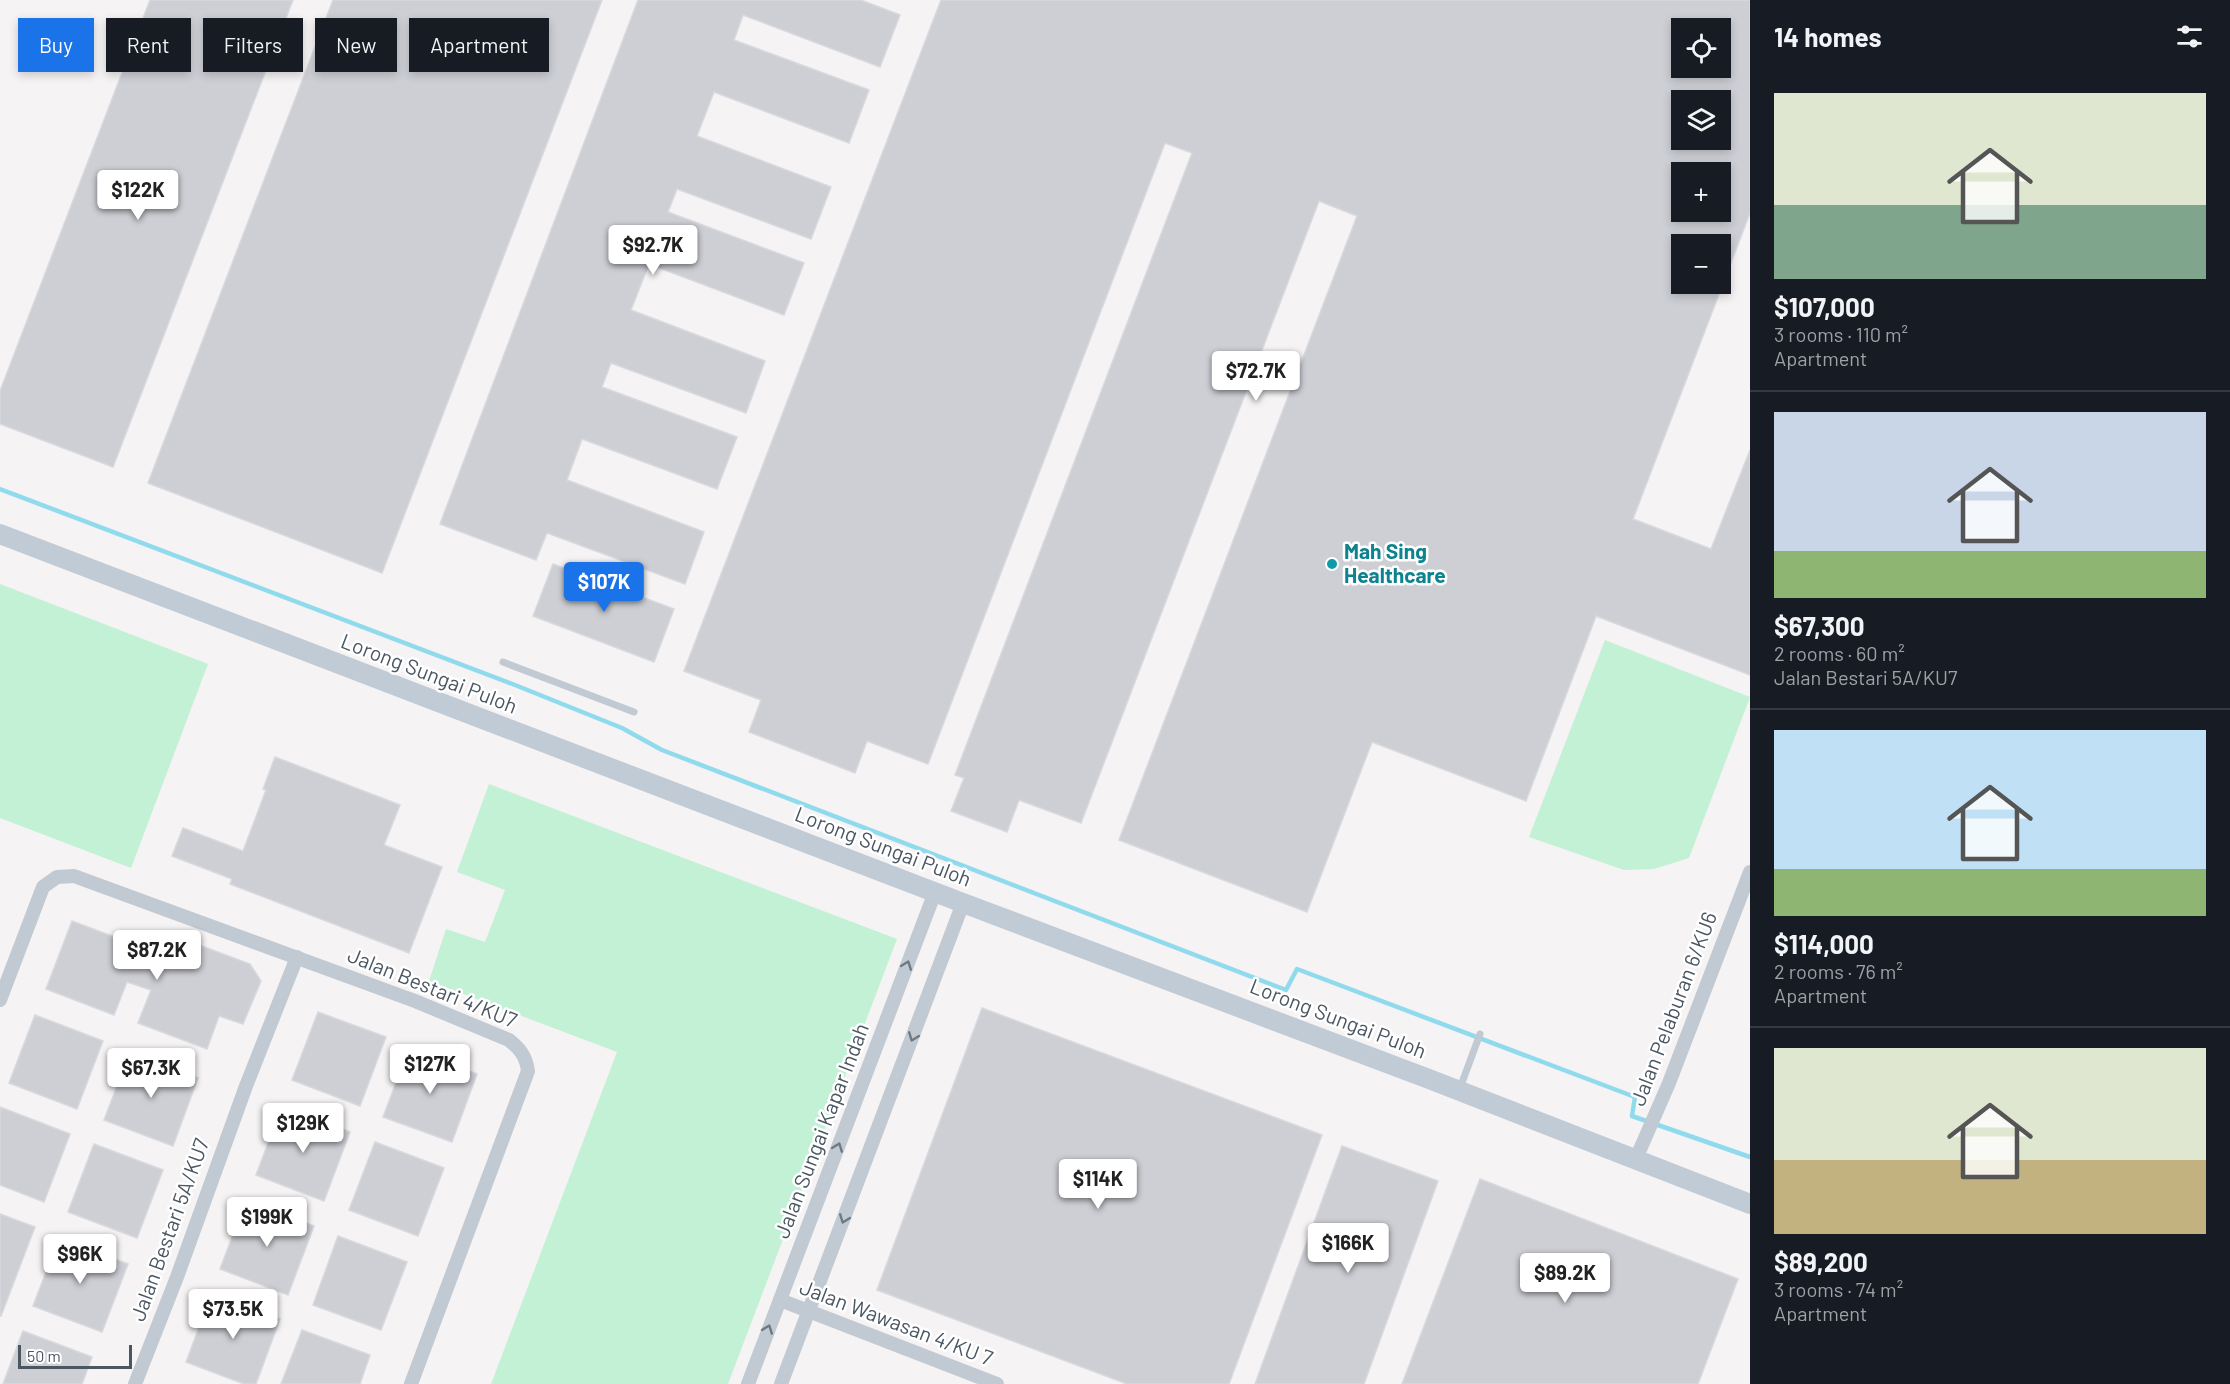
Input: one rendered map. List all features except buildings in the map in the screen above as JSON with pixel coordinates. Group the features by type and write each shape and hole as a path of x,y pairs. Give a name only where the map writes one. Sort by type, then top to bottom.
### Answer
{"street":[{"name":"Lorong Sungai Puloh","path":"5,540 1459,1091 1750,1204"},
{"name":"Jalan Pelaburan 6/KU6","path":"1635,1161 1659,1106 1750,872"},
{"name":"Jalan Bestari 4/KU7","path":"0,1000 43,887 57,877 74,876 415,1001 509,1040 526,1057 528,1071 411,1384"},
{"name":"Jalan Sungai Kapar Indah","path":"748,1384 934,892"},
{"path":"781,1384 963,903"},
{"name":"Jalan Bestari 5A/KU7","path":"135,1384 297,957"},
{"name":"Jalan Wawasan 4/KU 7","path":"780,1300 997,1384"}],"lane":[{"path":"503,662 634,712"},
{"path":"1459,1091 1480,1034"}],"green space":[{"path":"0,584 208,664 131,868 0,818"},
{"path":"1605,640 1750,697 1689,858 1654,869 1624,870 1529,837"},
{"path":"489,784 897,939 728,1384 491,1384 617,1052 429,981 446,929 485,942 505,890 457,872"}],"waterway":[{"path":"0,489 515,685 622,728 662,750 1286,990 1297,969 1635,1097 1632,1116 1750,1157"}],"place":[{"name":"Mah Sing Healthcare","path":"1332,564"}]}
